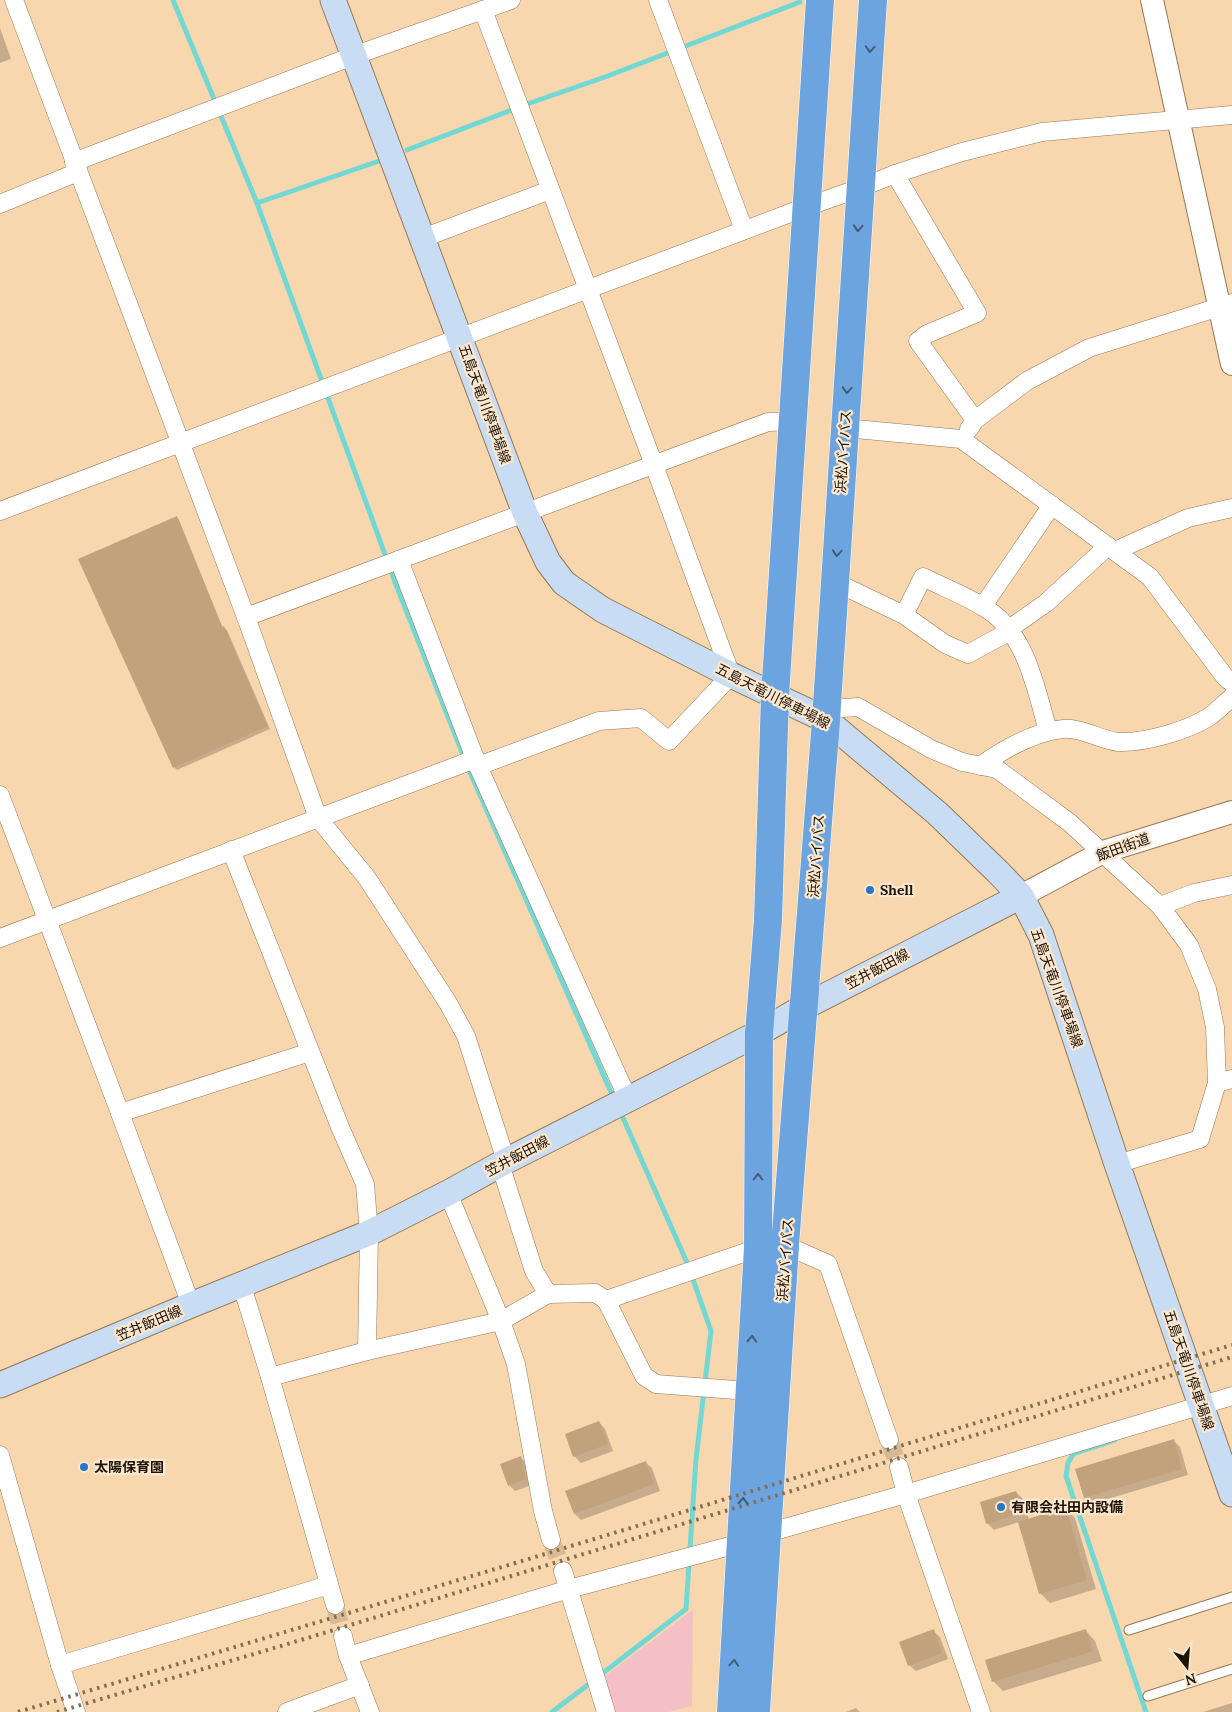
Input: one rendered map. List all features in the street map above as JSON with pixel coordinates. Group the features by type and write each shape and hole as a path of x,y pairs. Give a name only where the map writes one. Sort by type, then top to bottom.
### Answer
{"highway":[{"name":"浜松バイパス","path":"731,1712 758,1248 759,1033 768,920 775,696 820,0"},
{"name":"浜松バイパス","path":"756,1712 785,1245 826,714 873,0"}],"main road":[{"name":"五島天竜川停車場線","path":"333,0 525,513 548,562 564,584 604,610 730,675 775,696 826,714 937,813 1021,896 1041,935 1117,1164 1232,1494"},
{"name":"笠井飯田線","path":"0,1385 369,1233 448,1193 503,1162 759,1033 804,1007 1021,896"}],"street":[{"path":"14,0 246,617 318,818 367,878 448,1003 466,1036 534,1271 548,1294"},
{"path":"0,204 76,167 353,56 511,0"},
{"path":"658,0 744,230"},
{"path":"1152,0 1177,118 1226,305 1232,364"},
{"path":"0,938 318,818 600,721 641,718 669,741 730,675 654,465 483,10"},
{"path":"0,511 744,230 895,174 962,152 1042,132 1232,114"},
{"path":"895,174 977,313 927,334 918,341 975,420"},
{"path":"423,238 550,190"},
{"path":"961,439 975,420 1027,381 1089,348 1226,305"},
{"path":"246,617 768,422 793,421"},
{"path":"845,428 961,439 1150,577 1225,677 1232,683"},
{"path":"983,606 1052,505"},
{"path":"835,582 904,615 944,644 968,654 1009,630 1046,603 1111,548 1188,518 1232,508"},
{"path":"399,560 477,763 620,1103"},
{"path":"904,615 923,577 983,606 1009,630 1020,644 1032,672 1048,731"},
{"path":"980,766 1000,752 1048,731 1065,729 1118,742 1148,739 1181,730 1209,716 1232,697"},
{"path":"826,714 858,707 931,749 962,762 997,770 1070,823 1103,852 1160,906 1189,945 1207,988 1225,1081 1200,1139 1117,1164"},
{"path":"0,795 191,1305"},
{"name":"飯田街道","path":"1021,896 1103,852 1232,812"},
{"path":"231,850 340,1127 365,1184 369,1233 367,1351"},
{"path":"1160,906 1194,893 1232,885"},
{"path":"120,1113 310,1052"},
{"path":"448,1193 501,1321 516,1364 543,1511 551,1540"},
{"path":"785,1245 828,1264 889,1440"},
{"path":"606,1300 758,1248"},
{"path":"242,1286 270,1376 334,1604"},
{"path":"270,1376 367,1351 501,1321 548,1294 595,1293 606,1300 644,1376 656,1384 749,1391"},
{"path":"767,1533 906,1494 1232,1396"},
{"path":"0,1455 4,1487 76,1712"},
{"path":"899,1467 906,1494 981,1712"},
{"path":"348,1656 568,1589 741,1543"},
{"path":"563,1571 606,1712"},
{"path":"60,1665 329,1585"},
{"path":"343,1636 348,1656 370,1712"},
{"path":"287,1712 360,1685"}],"lane":[{"path":"1130,1630 1232,1597"},
{"path":"1148,1696 1232,1669"}],"shaded area":[{"path":"693,1610 692,1706 669,1712 614,1712 605,1676"}],"building":[{"path":"177,516 222,627 224,626 268,726 173,768 78,559"},
{"path":"599,1421 608,1444 573,1457 565,1434"},
{"path":"1174,1439 1182,1469 1084,1498 1075,1469"},
{"path":"521,1456 526,1479 508,1486 500,1464"},
{"path":"646,1461 654,1484 574,1514 565,1491"},
{"name":"有限会社田内設備","path":"1016,1491 1023,1513 986,1524 980,1502"},
{"path":"1066,1507 1087,1580 1039,1594 1018,1522"},
{"path":"934,1629 942,1653 908,1666 899,1642"},
{"path":"1086,1629 1093,1651 992,1682 985,1660"}],"waterway":[{"path":"173,0 257,203 395,582 469,770 614,1099"},
{"path":"407,150 800,2"},
{"path":"257,203 379,161"},
{"path":"599,1676 686,1609 696,1459 711,1331 688,1265 620,1111"},
{"path":"1115,1440 1073,1454 1068,1463 1066,1476 1146,1712"},
{"path":"552,1712 593,1681"}],"tunnel":[{"path":"889,1440 899,1467"},
{"path":"551,1540 563,1571"},
{"path":"335,1605 343,1636"}],"railway":[{"path":"18,1712 1232,1345"},
{"path":"57,1712 281,1646 1232,1357"}],"place":[{"name":"Shell","path":"870,890"},
{"name":"太陽保育園","path":"84,1467"},
{"name":"有限会社田内設備","path":"1001,1507"}]}
